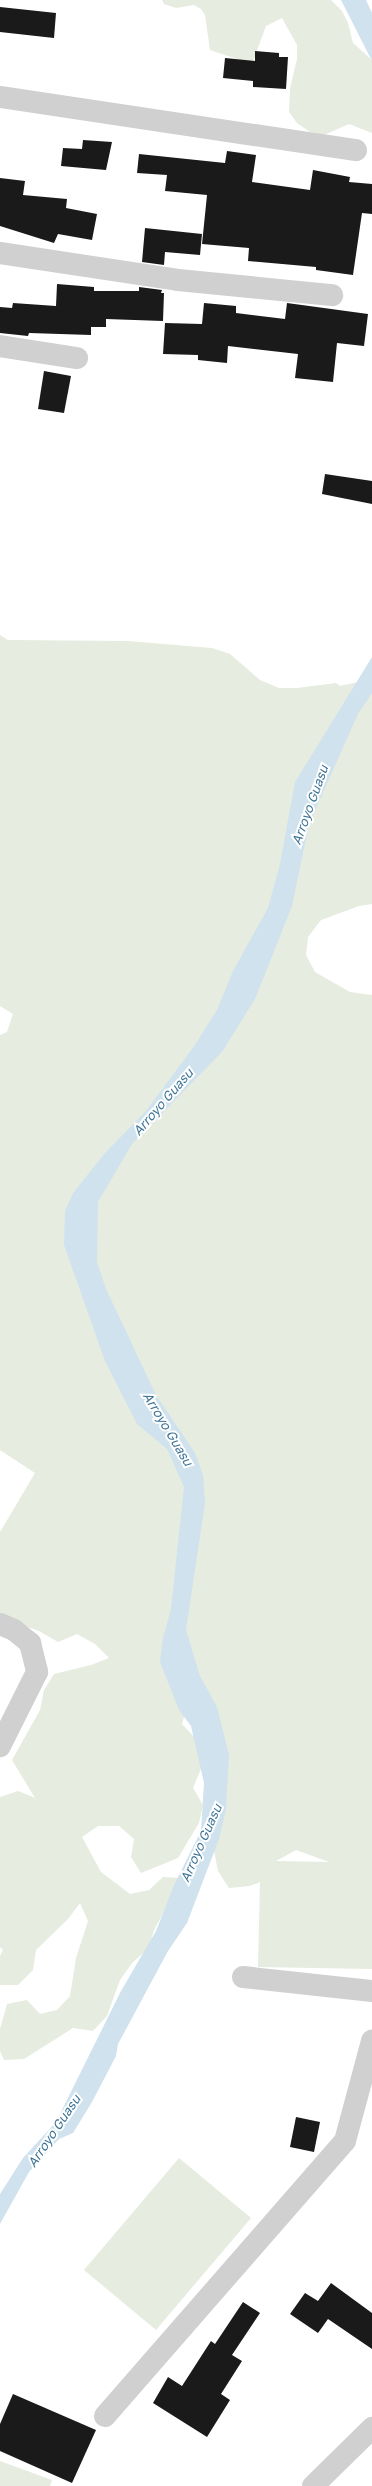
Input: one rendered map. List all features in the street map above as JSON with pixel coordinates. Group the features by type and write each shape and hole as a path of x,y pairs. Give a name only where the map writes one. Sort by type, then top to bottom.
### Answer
{"street":[{"path":"0,97 356,150"},
{"path":"0,253 178,280 332,295"},
{"path":"0,346 77,358"},
{"path":"0,1624 14,1630 30,1643 37,1672 0,1746"},
{"path":"243,1977 372,1991"},
{"path":"105,2416 345,2141 372,2041"},
{"path":"313,2486 372,2428"}],"shaded area":[{"path":"162,0 331,0 342,11 348,23 353,43 372,60 372,133 349,124 324,135 310,132 297,123 289,112 290,88 297,59 297,45 282,18 266,26 252,64 210,50 205,15 201,9 194,5 176,8 164,4"},
{"path":"0,635 8,640 128,641 212,648 230,654 260,680 279,688 297,688 336,683 340,686 358,682 372,684 372,904 359,906 321,920 308,937 306,955 315,972 350,992 372,995 372,1969 258,1967 260,1882 250,1886 229,1888 218,1871 214,1851 227,1794 187,1705 182,1724 208,1752 193,1788 203,1805 199,1823 178,1858 141,1873 131,1857 134,1839 119,1826 98,1826 82,1837 101,1872 130,1894 149,1890 163,1877 182,1878 154,1930 148,1949 132,1963 120,1980 107,2016 93,2031 73,2028 24,2059 4,2060 0,2051 0,2029 7,2004 27,2000 40,2014 57,2010 70,1996 76,1958 88,1921 80,1903 68,1919 36,1950 33,1970 18,1985 0,1985 0,1956 3,1950 0,1947 0,1797 18,1791 35,1798 12,1760 40,1710 44,1690 54,1674 91,1665 109,1658 95,1644 77,1634 58,1642 39,1631 0,1617 0,1532 35,1473 0,1450 0,1035 7,1032 13,1014 0,1006","holes":["296,1850 329,1862 276,1861"]},
{"path":"179,2158 251,2218 156,2330 84,2270"},
{"path":"0,2461 52,2480 50,2486 0,2486"}],"water":[{"path":"341,0 366,0 372,13 372,61"},
{"name":"Arroyo Guasu","path":"372,657 372,693 358,714 309,824 292,906 255,999 222,1052 132,1144 98,1202 97,1262 106,1289 156,1395 195,1453 203,1475 205,1503 186,1630 200,1676 217,1707 229,1755 226,1810 219,1839 187,1923 168,1951 118,2044 116,2056 92,2102 73,2133 59,2139 29,2172 0,2224 0,2194 23,2158 56,2122 121,1991 156,1931 174,1885 201,1831 204,1783 191,1726 179,1710 160,1662 163,1638 171,1609 184,1487 167,1449 137,1424 105,1361 64,1245 65,1211 73,1193 105,1153 146,1111 195,1045 217,1010 233,971 268,908 280,864 295,782"}],"building":[{"path":"0,7 56,13 54,38 0,32"},
{"path":"255,51 279,53 279,57 288,57 286,89 253,87 253,81 223,78 225,58 255,61"},
{"path":"83,140 112,142 106,170 61,166 63,148 82,149"},
{"path":"227,151 256,155 252,182 310,190 313,170 350,177 349,182 372,184 372,214 362,213 353,275 316,270 316,267 248,261 249,248 202,244 207,195 165,191 167,175 137,173 139,154 225,163"},
{"path":"0,178 25,181 23,195 67,199 66,208 97,214 92,240 58,234 54,243 0,226"},
{"path":"145,228 202,234 200,255 165,252 164,265 142,262"},
{"path":"57,284 94,287 94,291 139,291 139,287 162,290 161,293 164,293 163,321 106,319 106,327 91,327 91,335 29,333 28,336 0,333 0,307 12,308 13,303 56,306"},
{"path":"204,303 236,306 236,313 285,319 287,303 368,314 364,346 337,343 333,382 295,378 298,354 228,346 227,363 198,360 198,355 163,354 165,323 202,324"},
{"path":"44,371 71,376 64,413 38,409"},
{"path":"325,474 372,481 372,504 322,494"},
{"path":"296,2117 320,2122 314,2152 290,2147"},
{"path":"331,2283 372,2313 372,2349 328,2319 318,2333 290,2314 305,2293 318,2301"},
{"path":"243,2302 260,2313 232,2355 242,2361 221,2394 230,2400 207,2437 153,2403 168,2377 182,2386 211,2341 215,2344"},
{"path":"13,2394 96,2430 72,2483 0,2451 0,2424"}]}
